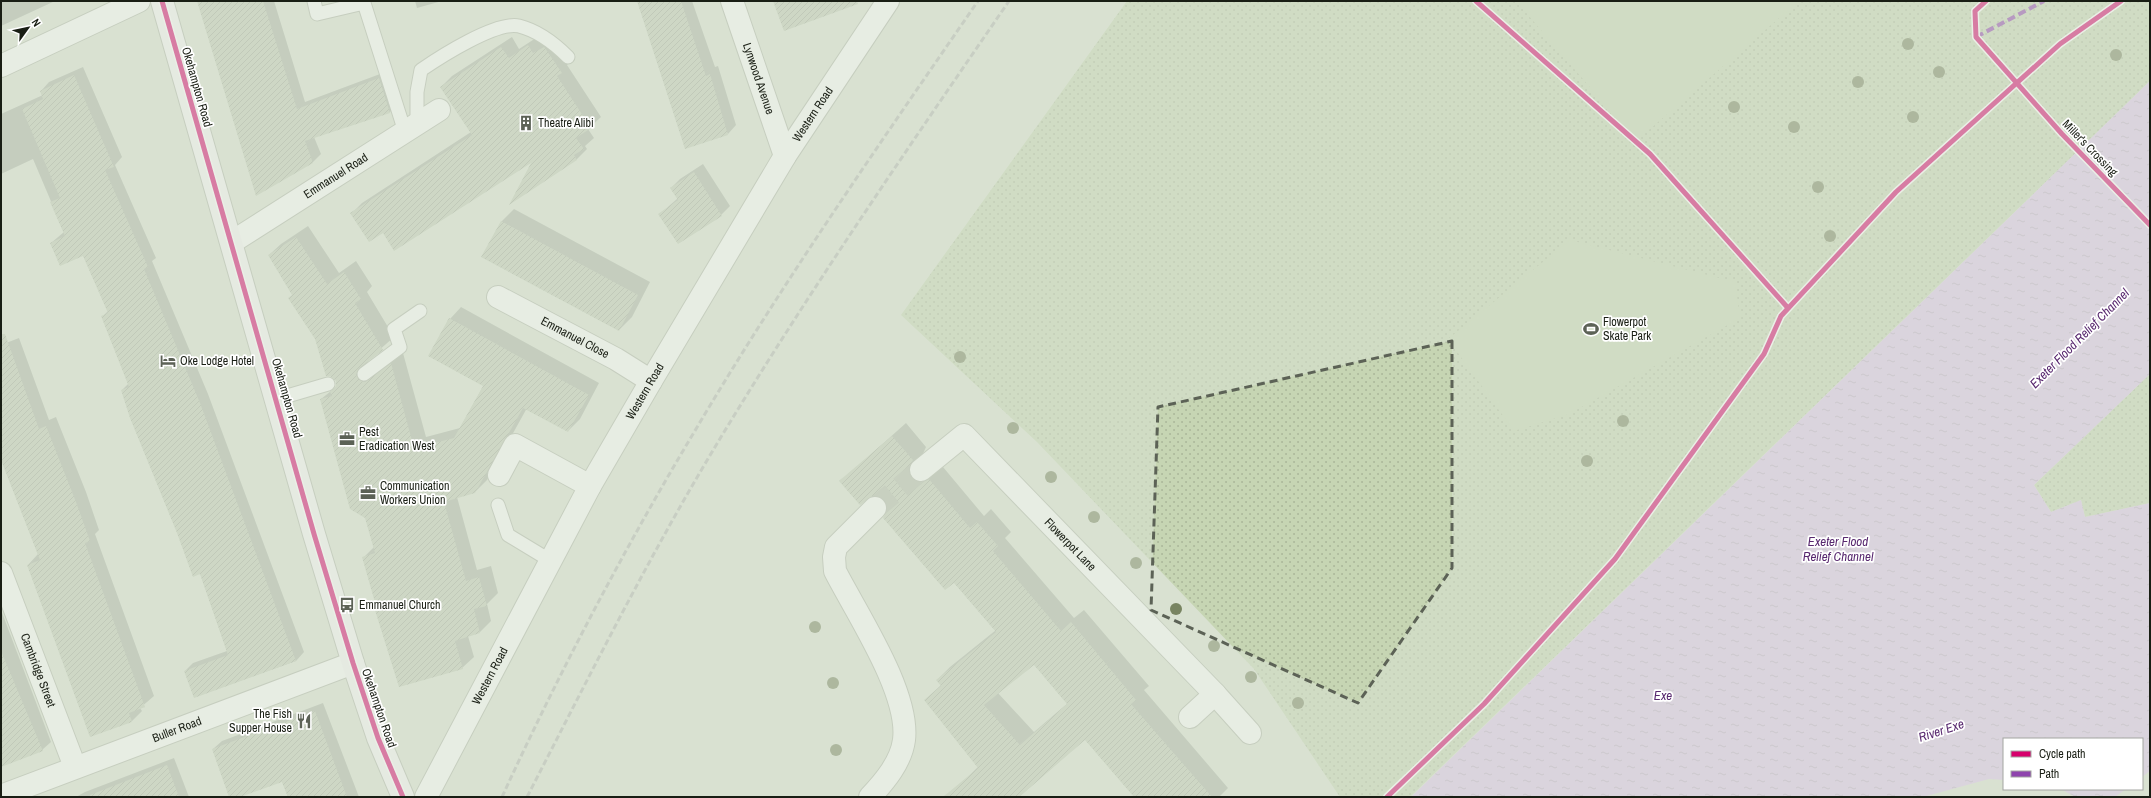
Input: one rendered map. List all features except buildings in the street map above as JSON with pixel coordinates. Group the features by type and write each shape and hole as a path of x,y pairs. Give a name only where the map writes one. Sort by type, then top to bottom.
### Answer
{"street":[{"path":"1,66 139,1"},
{"name":"Okehampton Road","path":"162,1 353,663 378,738 403,797"},
{"name":"Lynwood Avenue","path":"732,1 785,156"},
{"name":"Western Road","path":"426,797 590,486 785,156 888,1"},
{"name":"Emmanuel Road","path":"232,242 439,110"},
{"name":"Emmanuel Close","path":"498,297 616,359 651,381"},
{"name":"Flowerpot Lane","path":"921,470 964,435 1215,694 1250,733"},
{"path":"499,475 515,445 590,486"},
{"path":"870,797 892,772 904,740 904,724 891,676 835,571 834,557 836,547 875,508"},
{"name":"Cambridge Street","path":"1,572 75,768"},
{"name":"Buller Road","path":"1,796 353,663"},
{"path":"1190,717 1215,694"}],"lane":[{"path":"314,1 317,14 364,3 411,128"},
{"path":"411,128 421,70 452,49 497,30 518,26 550,39 568,57"},
{"path":"364,374 400,347 394,329 420,311"},
{"path":"277,399 328,384"},
{"path":"498,505 508,535 551,561"}],"highlighted area":[{"path":"1452,341 1452,568 1358,703 1151,610 1158,407"}],"green space":[{"path":"1127,1 2150,1 2150,81 1410,797 1340,797 1254,669 1037,442 901,315"},
{"path":"1516,1 1799,1 1636,141"},
{"name":"Flowerpot Skate Park","path":"1570,240 1735,282 1740,318 1569,414 1514,431 1448,339"},
{"path":"2150,374 2150,503 2085,517 2081,500 2051,512 2034,485"}],"water":[{"path":"2150,81 2150,374 2034,485 2051,512 2081,500 2085,517 2150,503 2150,771 2143,776 2143,738 2003,738 2003,780 1989,779 1923,797 1411,797"},
{"path":"2063,790 2125,790 2115,797 2075,797"}],"tunnel":[{"path":"875,508 921,470"}],"railway":[{"path":"502,797 546,704 617,568 667,478 726,378 868,161 978,1"},
{"path":"527,797 642,576 715,447 822,277 1009,1"}],"marked path":[{"path":"1976,37 2044,1"}],"cycle path":[{"path":"162,1 314,534 353,663 378,738 403,797"},
{"path":"1476,1 1650,154 1788,308"},
{"name":"Miller's Crossing","path":"1986,1 1975,11 1976,37 2062,134 2150,225"},
{"path":"1387,797 1484,704 1615,559 1764,354 1781,316 1896,192 2060,44 2121,1"}],"place":[{"name":"Theatre Alibi","path":"526,123"},
{"name":"Flowerpot Skate Park","path":"1591,329"},
{"name":"Oke Lodge Hotel","path":"168,361"},
{"name":"Pest Eradication West","path":"347,439"},
{"name":"Communication Workers Union","path":"368,493"},
{"name":"Emmanuel Church","path":"347,605"},
{"name":"The Fish Supper House","path":"304,721"}],"water label":[{"name":"Exeter Flood Relief Channel","path":"2079,338"},
{"name":"Exeter Flood Relief Channel","path":"1838,548"},
{"name":"Exe","path":"1663,695"},
{"name":"River Exe","path":"1941,730"}]}
